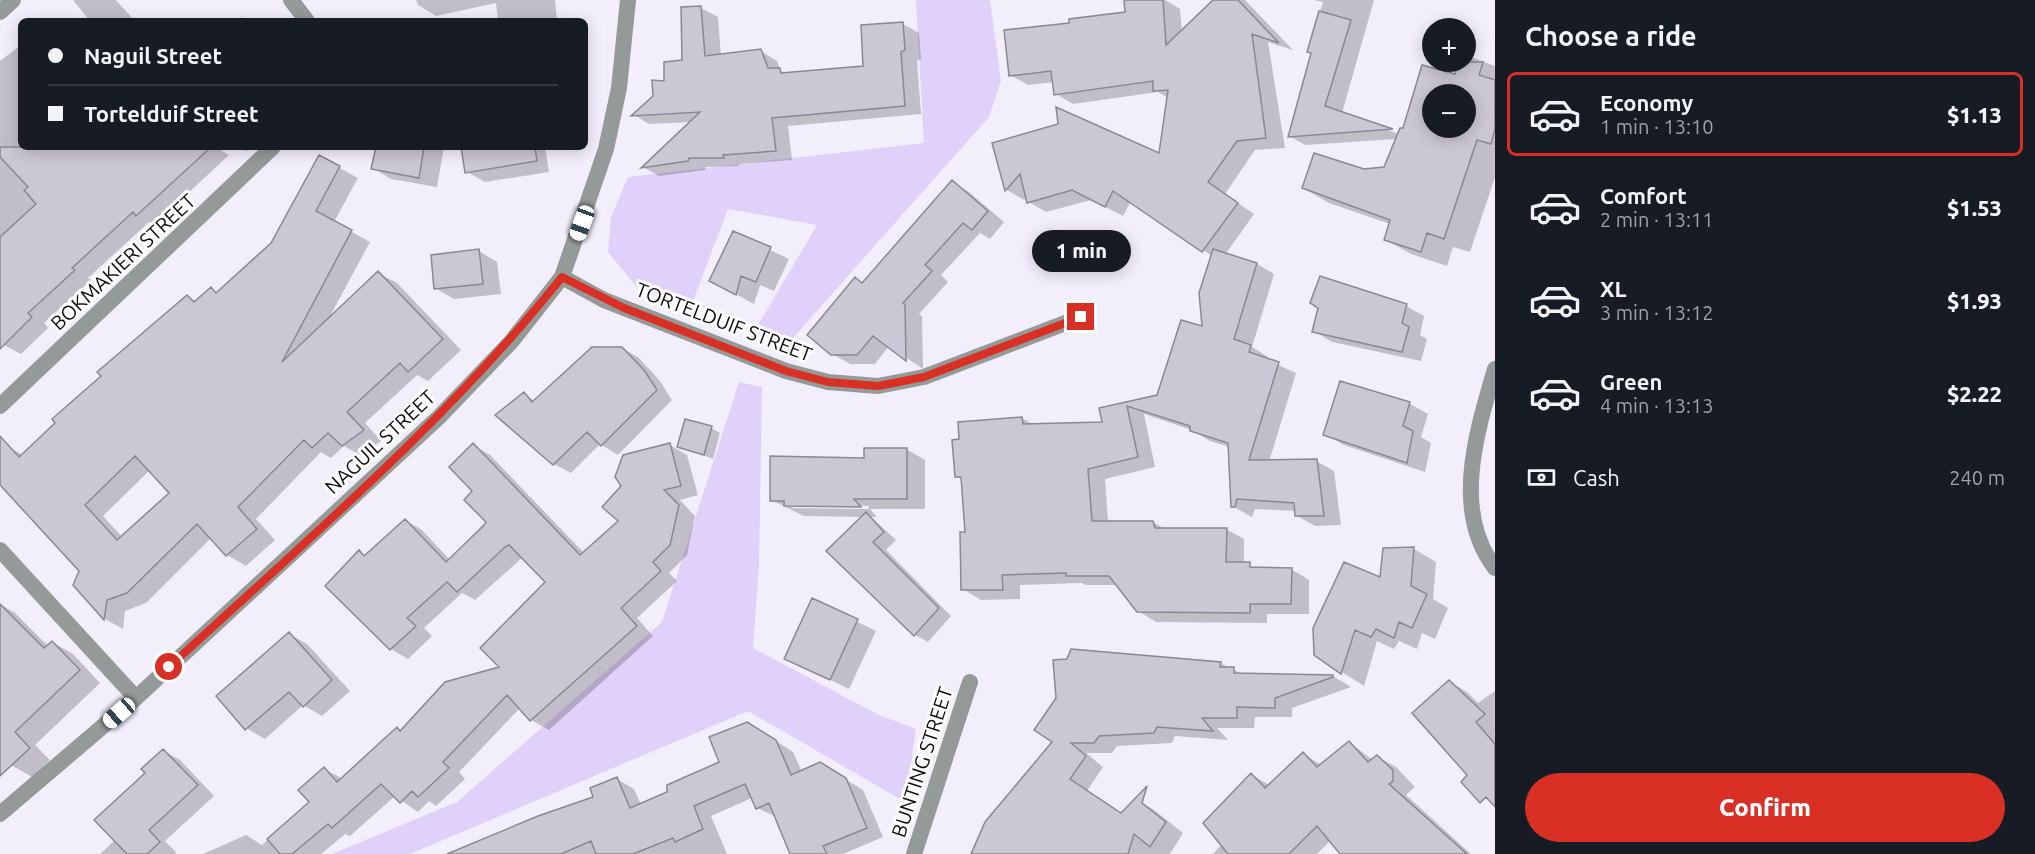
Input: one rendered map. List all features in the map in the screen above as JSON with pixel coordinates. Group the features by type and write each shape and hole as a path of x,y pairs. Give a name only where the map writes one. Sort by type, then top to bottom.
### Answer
{"street":[{"path":"0,12 13,0"},
{"path":"291,0 305,18"},
{"name":"NAGUIL STREET","path":"0,814 136,698 439,417 511,342 562,277 606,148 619,88 628,0"},
{"name":"BOKMAKIERI STREET","path":"0,406 270,150"},
{"name":"TORTELDUIF STREET","path":"562,277 604,300 786,371 828,382 878,386 924,377 1081,317"},
{"path":"1495,369 1474,441 1471,482 1475,527 1495,568"},
{"path":"0,550 136,698"},
{"name":"BUNTING STREET","path":"914,854 970,682"}],"shaded area":[{"path":"916,0 990,0 1001,81 989,117 785,347 754,332 817,225 728,209 690,309 635,285 608,252 611,217 628,177 924,143"},
{"path":"739,382 762,387 759,564 753,648 879,715 916,729 905,802 748,711 410,854 332,854 457,802 662,622"}],"building":[{"path":"1124,0 1163,0 1166,45 1213,0 1238,0 1279,43 1252,34 1266,138 1237,141 1208,182 1238,203 1202,252 1113,191 1105,207 1072,190 1027,203 1020,174 1005,191 992,143 1058,124 1056,107 1159,153 1168,90 1153,91 1153,81 1054,95 1051,71 1009,76 1004,30 1069,23 1069,19 1125,12"},
{"path":"701,6 705,56 761,49 768,68 780,68 781,73 863,66 861,25 903,22 905,50 901,52 905,106 772,118 776,151 723,155 724,158 689,158 688,161 641,168 700,112 631,116 653,96 652,80 664,81 664,62 682,60 681,7"},
{"path":"1319,11 1351,20 1325,106 1393,129 1288,137 1311,53 1307,52"},
{"path":"1476,62 1483,62 1479,75 1495,80 1495,129 1491,144 1477,140 1444,239 1427,233 1421,252 1384,240 1390,220 1302,188 1314,153 1364,169 1384,167 1400,128 1403,128 1422,65 1422,72 1455,74 1456,72 1476,72"},
{"path":"0,147 18,147 18,150 208,150 136,216 133,212 72,268 75,270 28,313 32,317 0,349 0,237 36,204 24,190 28,187 0,157"},
{"path":"375,150 424,150 419,178 371,169"},
{"path":"461,150 535,150 537,161 465,173"},
{"path":"319,155 340,166 316,211 352,230 282,362 378,271 443,339 408,372 400,363 347,412 364,430 342,446 328,433 312,448 304,440 238,507 257,529 226,556 197,524 127,593 107,600 104,620 73,585 79,571 0,485 0,436 19,457 55,423 52,419 101,376 97,372 187,295 194,302 211,287 216,293 271,243","holes":["135,456 169,493 117,540 85,505"]},
{"path":"952,180 988,211 972,230 963,223 925,265 932,271 903,303 905,305 906,361 873,336 857,355 831,355 807,335 855,277 862,283"},
{"path":"733,231 771,247 756,282 741,276 736,295 709,281"},
{"path":"479,249 483,284 434,289 431,255"},
{"path":"1213,249 1257,263 1234,339 1251,345 1249,352 1279,362 1249,460 1317,459 1324,516 1295,516 1294,503 1237,499 1235,507 1231,507 1228,443 1190,431 1190,426 1127,406 1138,457 1088,469 1092,521 1153,521 1155,528 1227,528 1226,562 1250,562 1250,567 1292,568 1291,604 1250,604 1250,613 1137,612 1109,576 1066,576 1066,573 1002,575 1003,590 961,590 960,532 965,532 961,477 955,477 952,440 959,439 958,422 1022,417 1023,424 1102,422 1099,408 1157,395 1181,320 1202,326 1199,293"},
{"path":"1320,276 1407,304 1402,323 1409,327 1402,352 1312,332 1318,308 1310,303"},
{"path":"592,347 622,347 644,370 657,390 601,446 587,432 553,465 495,415 524,392 532,402"},
{"path":"1340,381 1410,402 1403,426 1413,431 1407,463 1323,435"},
{"path":"685,419 712,426 704,455 677,447"},
{"path":"473,443 580,555 618,521 602,507 621,486 615,477 623,455 670,443 681,486 664,490 679,505 670,545 653,562 661,571 621,608 637,626 530,721 507,695 443,762 449,768 418,797 412,791 400,803 381,784 332,828 328,824 292,854 280,854 267,839 309,802 298,790 324,767 337,782 397,727 400,731 445,682 499,667 480,648 545,582 509,545 457,592 447,582 407,618 416,626 390,650 325,586 359,550 364,556 405,519 446,562 486,522 464,500 472,491 449,467"},
{"path":"864,448 907,448 907,499 854,499 861,507 784,506 784,501 770,501 770,456 864,458"},
{"path":"866,512 884,532 873,542 939,608 914,636 826,551"},
{"path":"1414,547 1411,586 1427,594 1412,628 1399,622 1394,638 1376,629 1371,637 1355,630 1341,674 1314,655 1313,628 1344,562 1380,577 1383,548"},
{"path":"812,598 858,619 830,680 784,659"},
{"path":"0,604 44,648 52,641 80,670 15,732 30,748 0,776"},
{"path":"289,632 332,680 303,707 289,692 245,730 216,696"},
{"path":"1071,649 1221,662 1220,667 1234,667 1234,673 1333,675 1333,677 1275,698 1275,708 1237,707 1237,718 1202,718 1213,731 1157,727 1154,733 1099,736 1094,743 1071,743 1086,756 1070,779 1121,813 1147,786 1142,803 1166,822 1150,847 1134,834 1128,854 971,854 985,822 1052,742 1034,730 1056,698 1053,660 1067,659"},
{"path":"1449,680 1485,714 1476,722 1495,744 1495,807 1486,797 1480,803 1461,782 1467,775 1412,713"},
{"path":"747,722 776,740 791,775 820,762 846,778 867,828 823,846 827,854 790,854 769,803 756,809 745,784 694,806 703,829 675,842 673,838 633,854 596,854 591,841 561,854 447,854 538,816 593,797 590,788 617,777 630,808 667,792 667,785 719,762 709,737"},
{"path":"1349,741 1368,762 1377,755 1393,770 1393,781 1389,784 1467,854 1340,854 1317,826 1289,854 1228,854 1203,823 1251,773 1265,788 1303,752 1317,767"},
{"path":"163,749 198,785 149,830 160,842 147,854 127,854 94,820 145,773 141,769"}],"route":[{"path":"169,667 439,417 511,342 562,277 604,300 786,371 828,382 878,386 924,377 1081,317"}]}
